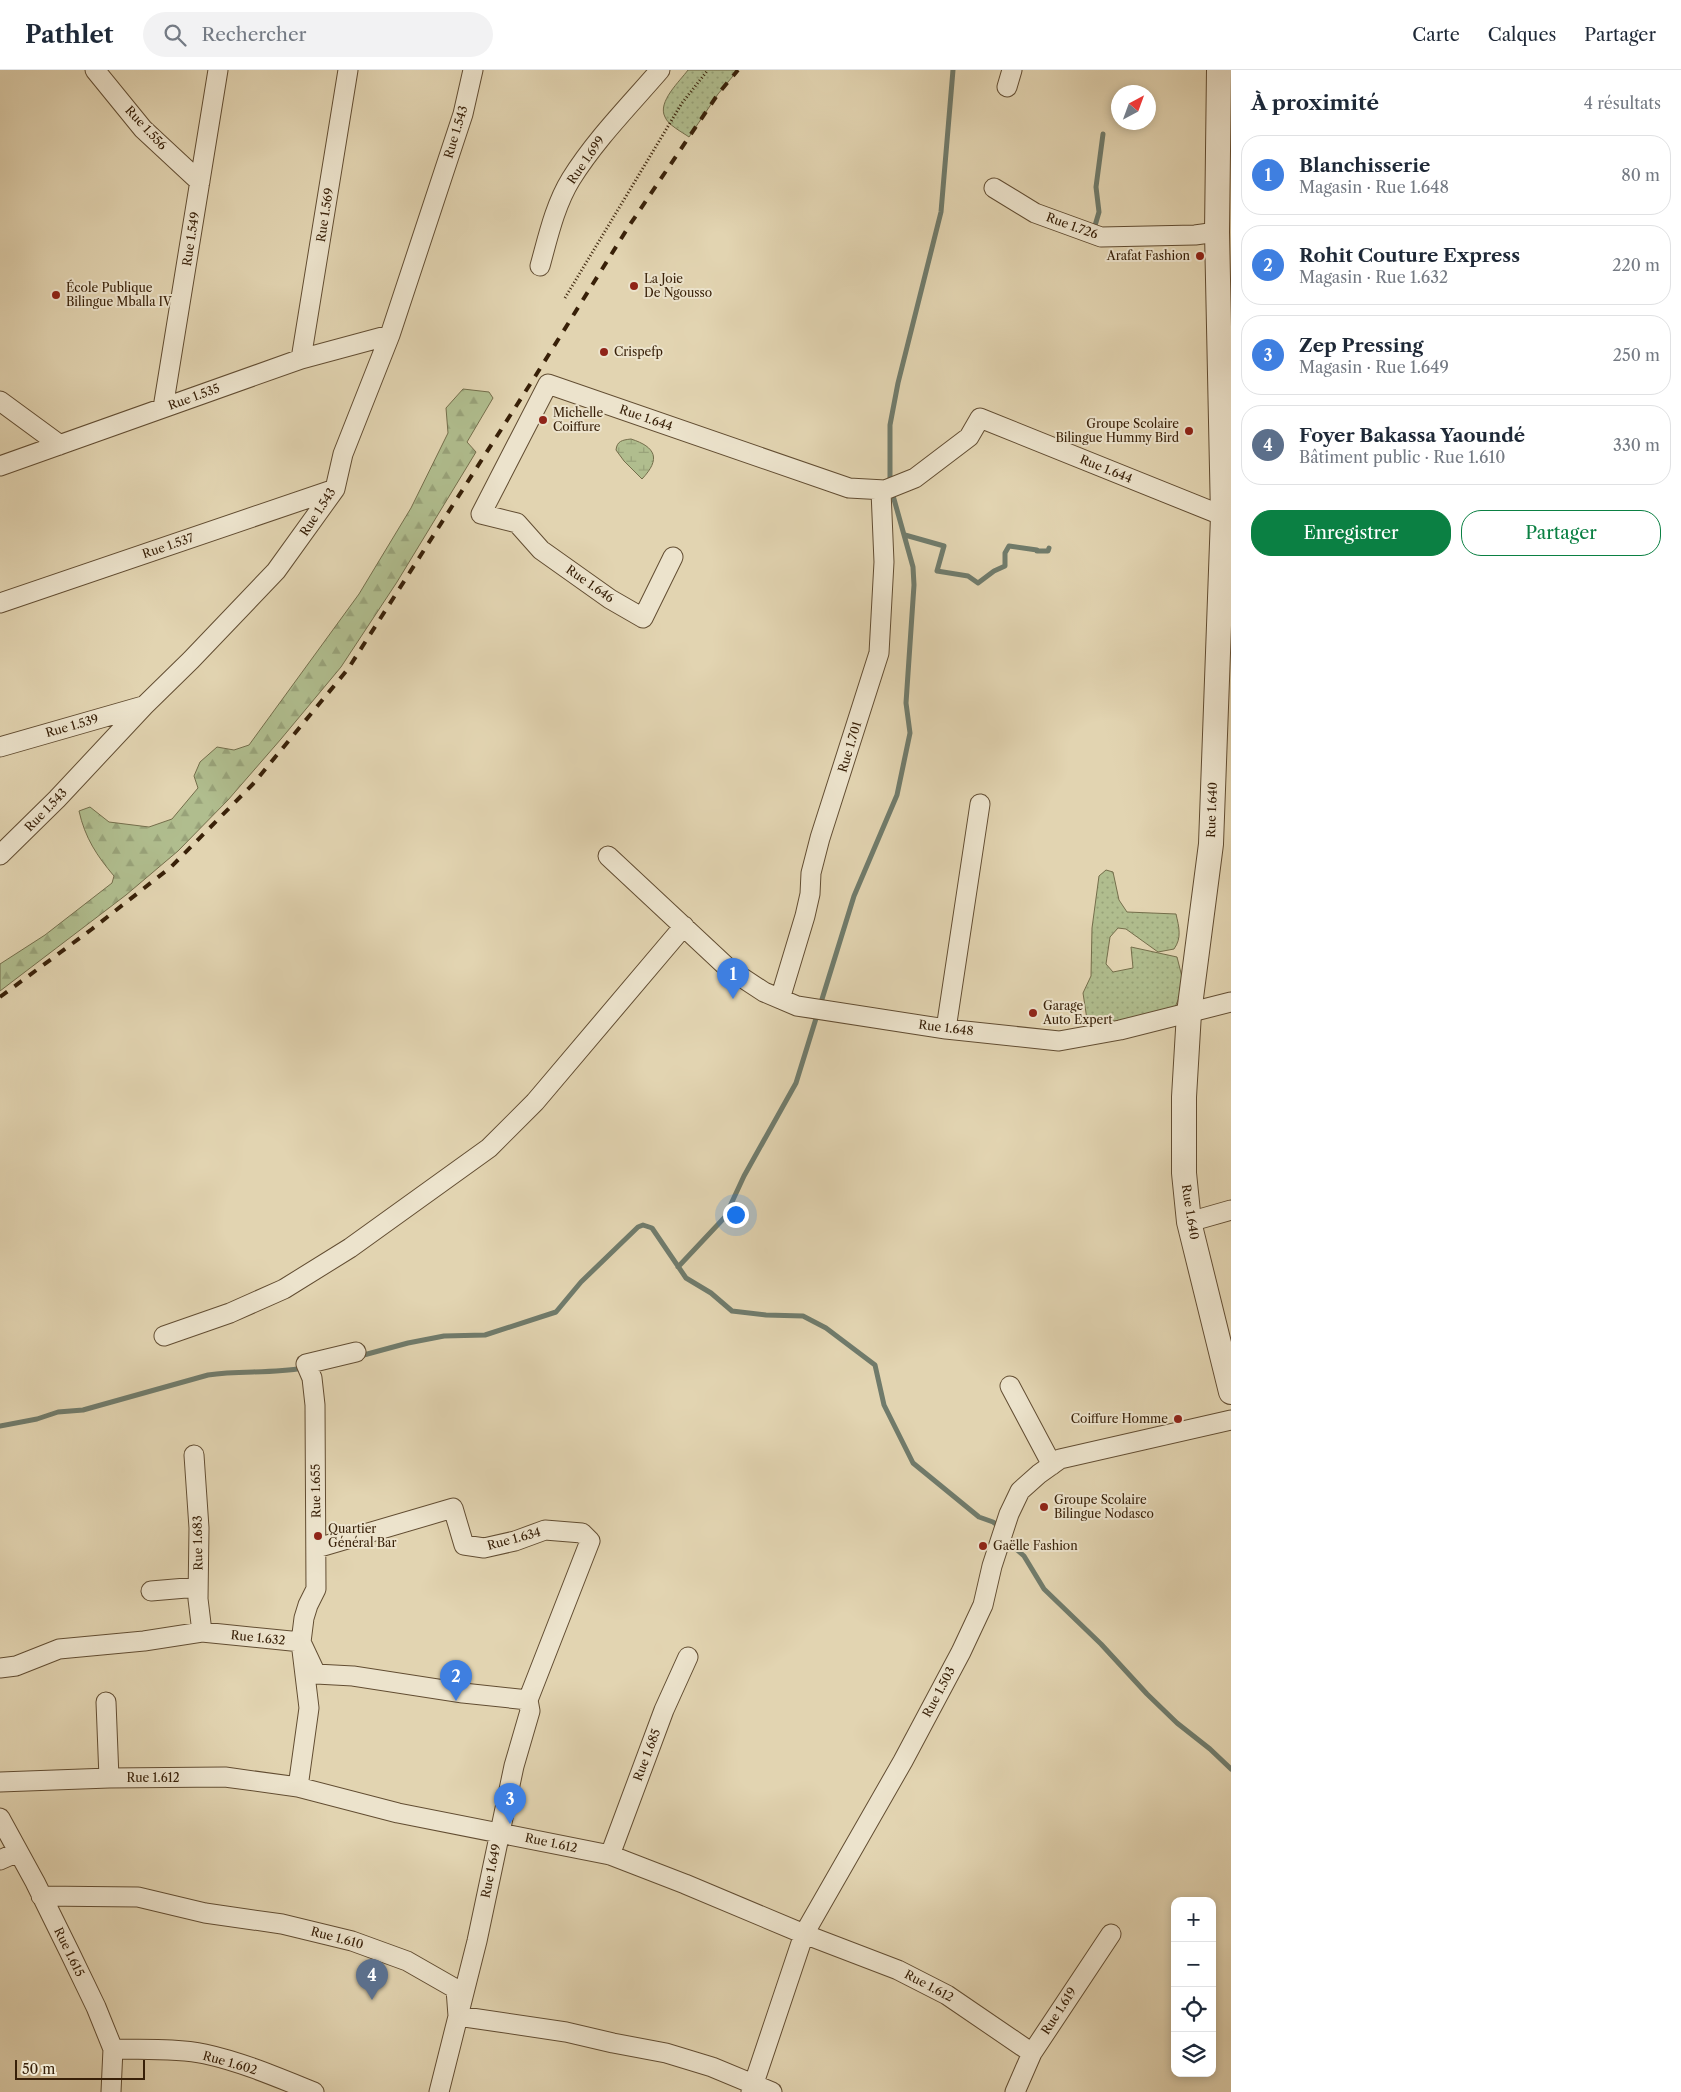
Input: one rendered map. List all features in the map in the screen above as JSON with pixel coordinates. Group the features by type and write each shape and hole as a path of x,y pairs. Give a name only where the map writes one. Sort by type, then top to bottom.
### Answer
{"street":[{"name":"Rue 1.556","path":"95,70 143,129 200,182"},
{"name":"Rue 1.549","path":"163,408 218,70"},
{"name":"Rue 1.569","path":"301,359 348,70"},
{"name":"Rue 1.543","path":"0,855 57,799 144,706 276,571 335,489 343,454 390,335 463,114 473,70"},
{"name":"Rue 1.699","path":"540,266 552,223 570,180 615,120 660,70"},
{"name":"Rue 1.640","path":"1219,70 1217,232 1227,517 1211,844 1190,1013 1184,1097 1184,1164 1189,1222 1231,1392"},
{"name":"Rue 1.726","path":"994,188 1034,212 1101,237 1195,235 1217,232"},
{"name":"Rue 1.535","path":"0,466 301,359 390,335"},
{"name":"Rue 1.644","path":"481,514 548,384 849,488 888,489 915,478 969,437 980,418 1227,517"},
{"path":"0,401 60,445"},
{"name":"Rue 1.537","path":"0,603 335,489"},
{"name":"Rue 1.701","path":"780,999 805,916 810,894 811,873 820,838 879,653 888,489"},
{"name":"Rue 1.646","path":"481,514 517,523 541,550 610,599 643,618 674,557"},
{"name":"Rue 1.539","path":"0,747 144,706"},
{"path":"946,1029 980,804"},
{"name":"Rue 1.648","path":"608,856 729,969 764,992 797,1006 946,1029 1059,1041 1120,1030 1231,1002"},
{"path":"164,1336 230,1312 284,1289 350,1248 489,1148 535,1102 684,926"},
{"path":"1189,1222 1231,1210"},
{"name":"Rue 1.655","path":"298,1787 309,1708 301,1642 304,1618 316,1589 317,1548 315,1405 312,1378 306,1364 356,1352"},
{"path":"1010,1386 1052,1465"},
{"name":"Rue 1.503","path":"753,2088 804,1934 904,1761 961,1652 983,1605 992,1566 1009,1514 1020,1492 1039,1474 1060,1460 1231,1420"},
{"name":"Rue 1.683","path":"194,1455 199,1528 198,1587 202,1632"},
{"name":"Rue 1.634","path":"317,1548 453,1508 464,1545 484,1548 515,1541 545,1530 582,1533 590,1541"},
{"name":"Rue 1.649","path":"439,2092 477,1941 514,1766 530,1711 528,1700 590,1541"},
{"path":"151,1591 198,1587"},
{"name":"Rue 1.632","path":"0,1668 16,1666 59,1649 144,1641 202,1632 301,1642 316,1674 353,1676 463,1693 528,1700"},
{"name":"Rue 1.685","path":"610,1855 664,1710 688,1657"},
{"path":"106,1702 109,1778"},
{"name":"Rue 1.612","path":"0,1782 109,1778 225,1777 298,1787 398,1813 610,1855 898,1970 947,1995 1032,2053"},
{"name":"Rue 1.615","path":"0,1818 96,2007 113,2049 111,2092"},
{"path":"0,1860 18,1852"},
{"name":"Rue 1.610","path":"41,1896 138,1897 204,1913 282,1924 352,1941 408,1961 456,1989 458,2016"},
{"name":"Rue 1.619","path":"1014,2092 1032,2053 1111,1934"},
{"path":"458,2016 566,2032 666,2053 753,2088 772,2092"},
{"name":"Rue 1.602","path":"113,2049 164,2050 205,2054 261,2071 314,2092"}],"path":[{"path":"565,298 682,103 708,70"}],"green space":[{"path":"688,70 738,70 718,94 689,137 669,123 663,111 670,92"},
{"path":"463,389 489,392 493,398 467,442 476,452 397,582 341,667 228,800 178,851 126,895 0,991 0,964 45,935 112,883 114,876 92,846 79,811 90,807 109,822 149,827 172,819 198,788 194,776 200,762 217,747 234,750 249,745 359,594 411,508 448,433 446,408"},
{"path":"631,439 646,446 653,454 652,465 642,479 616,450 621,442"},
{"path":"1106,870 1113,872 1119,900 1127,912 1176,914 1179,937 1174,949 1158,952 1126,929 1118,928 1110,937 1106,964 1113,972 1133,968 1131,947 1177,957 1184,985 1174,1010 1124,1026 1088,1026 1083,993 1091,976 1092,928 1099,876"}],"waterway":[{"path":"890,483 890,425 898,383 941,212 953,70"},
{"path":"1094,229 1099,212 1096,187 1103,134"},
{"path":"678,1267 725,1217 744,1176 796,1083 854,896 897,795 910,733 906,703 914,585 913,567 892,492"},
{"path":"905,535 944,546 937,571 968,576 978,583 994,571 1005,566 1005,553 1009,546 1037,551 1048,551 1049,548"},
{"path":"360,1356 408,1343 444,1336 485,1335 556,1312 581,1282 638,1227 643,1225 652,1228 686,1278 711,1293 732,1311 766,1315 803,1316 826,1328 875,1365 884,1405 913,1463 979,1517 993,1522 1000,1527"},
{"path":"0,1426 37,1419 58,1412 83,1410 208,1375 303,1368"},
{"path":"1006,1540 1024,1556 1044,1589 1101,1644 1147,1694 1177,1723 1210,1749 1231,1769"}],"railway":[{"path":"0,997 92,929 171,867 253,784 348,669 629,226 718,94 738,70"}],"place":[{"name":"Arafat Fashion","path":"1200,256"},
{"name":"La Joie De Ngousso","path":"634,286"},
{"name":"École Publique Bilingue Mballa IV","path":"56,295"},
{"name":"Crispefp","path":"604,352"},
{"name":"Michelle Coiffure","path":"543,420"},
{"name":"Groupe Scolaire Bilingue Hummy Bird","path":"1189,431"},
{"name":"Blanchisserie","path":"733,999"},
{"name":"Garage Auto Expert","path":"1033,1013"},
{"name":"Coiffure Homme","path":"1178,1419"},
{"name":"Groupe Scolaire Bilingue Nodasco","path":"1044,1507"},
{"name":"Quartier Général Bar","path":"318,1536"},
{"name":"Gaëlle Fashion","path":"983,1546"},
{"name":"Rohit Couture Express","path":"456,1701"},
{"name":"Zep Pressing","path":"510,1824"},
{"name":"Foyer Bakassa Yaoundé","path":"372,2000"}]}
